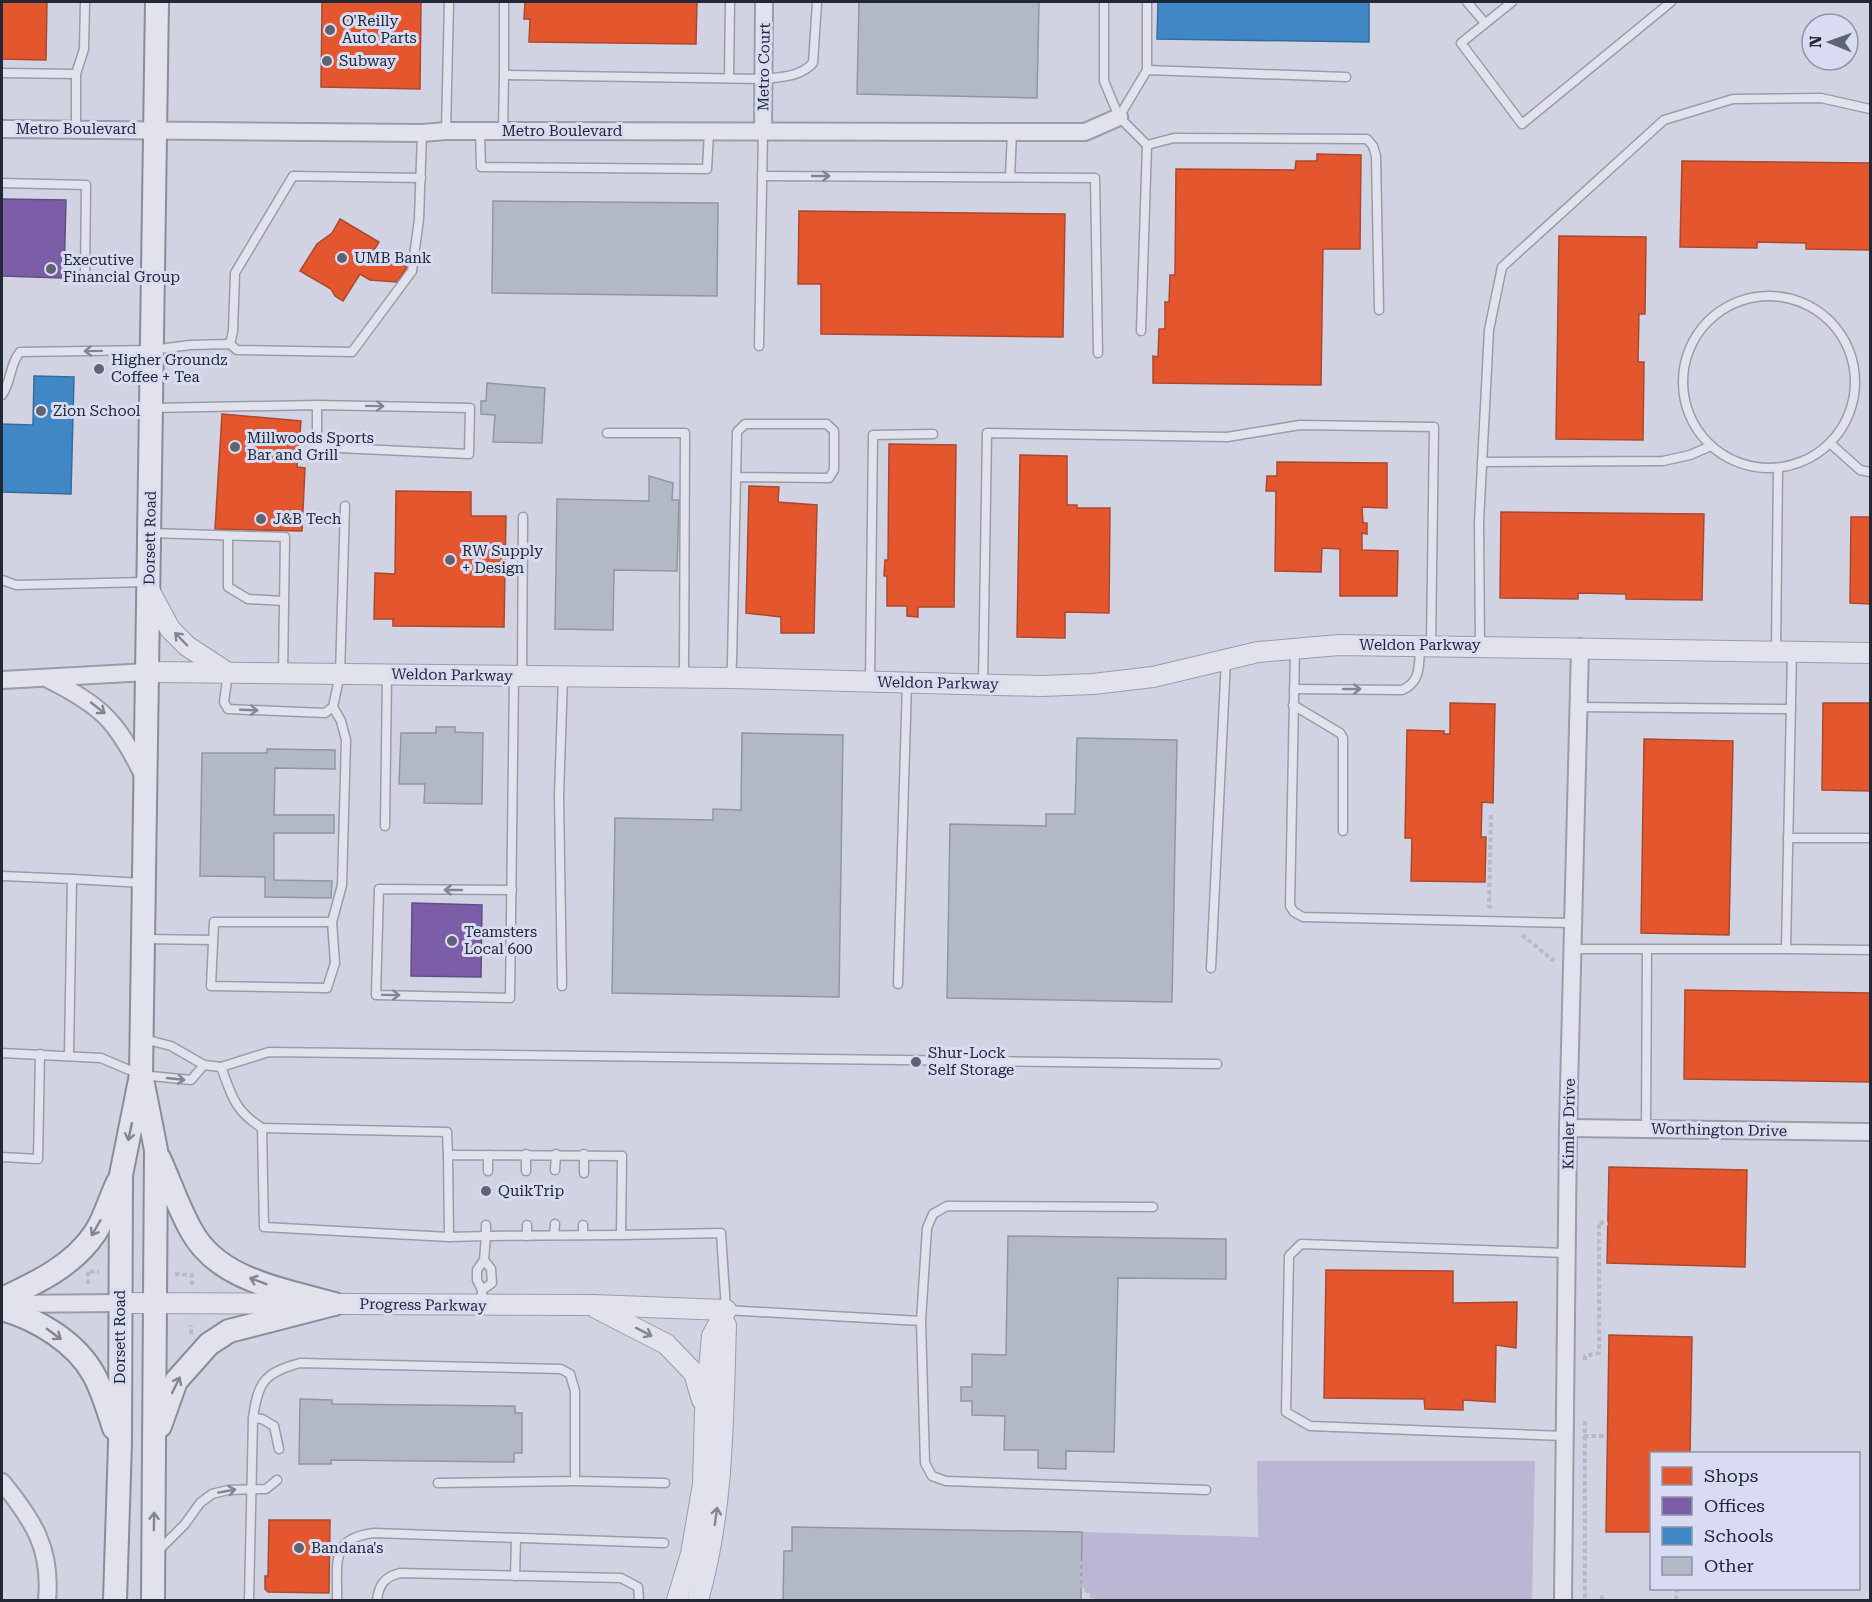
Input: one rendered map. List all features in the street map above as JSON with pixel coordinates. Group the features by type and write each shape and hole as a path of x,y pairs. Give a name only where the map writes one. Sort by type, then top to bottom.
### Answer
{"main road":[{"name":"Dorsett Road","path":"115,1600 120,1443 121,1175 141,1075 142,1038 157,2"},
{"name":"Dorsett Road","path":"141,1075 156,1150 153,1600"},
{"path":"156,1150 191,1231 211,1257 233,1271 262,1284 334,1304"},
{"path":"2,1299 36,1284 74,1256 95,1233 121,1175"},
{"path":"155,1439 176,1381 208,1344 229,1331 334,1304"},
{"path":"2,1309 45,1327 75,1352 94,1374 120,1443"}],"street":[{"name":"Metro Court","path":"763,132 764,2"},
{"name":"Metro Boulevard","path":"2,129 422,133 446,131 1085,132 1119,117"},
{"path":"149,586 176,634 187,646 228,673"},
{"name":"Weldon Parkway","path":"2,680 148,672 684,677 907,683 1093,684 1153,677 1226,659 1295,647 1425,645 1870,653"},
{"name":"Kimler Drive","path":"1563,1600 1568,1128 1580,647"},
{"path":"48,678 84,697 107,715 128,743 147,784"},
{"name":"Worthington Drive","path":"1568,1128 1870,1132"},
{"name":"Progress Parkway","path":"121,1303 334,1304 482,1298 726,1310"},
{"path":"2,1304 121,1303"},
{"path":"592,1305 666,1344 694,1373 705,1412"},
{"path":"676,1600 692,1554 703,1484 705,1412 712,1336 726,1310"},
{"path":"704,1600 723,1462 726,1310"},
{"path":"2,1482 29,1516 46,1558 47,1600"},
{"path":"698,1600 706,1574"}],"lane":[{"path":"76,130 76,74 84,49 85,2"},
{"path":"446,131 449,2"},
{"path":"503,131 504,2"},
{"path":"729,78 730,2"},
{"path":"504,75 763,79 798,74 807,70 813,63 817,2"},
{"path":"1104,2 1104,81 1119,117 1147,145 1141,331"},
{"path":"1119,117 1147,70 1147,2"},
{"path":"1467,2 1485,23"},
{"path":"1512,2 1461,43 1522,124 1671,2"},
{"path":"1147,70 1346,77"},
{"path":"2,73 76,74"},
{"path":"1480,646 1479,522 1489,330 1502,267 1664,120 1733,99 1821,98 1870,109"},
{"path":"480,131 481,168 707,169 709,132"},
{"path":"759,346 763,132"},
{"path":"1010,177 1012,132"},
{"path":"2,396 8,386 12,362 20,352 152,350 190,345 230,344 237,350 352,351 412,271 419,219 422,133"},
{"path":"1147,145 1174,138 1367,139 1373,146 1376,156 1379,310"},
{"path":"230,344 233,331 235,273 293,176 421,178"},
{"path":"762,176 1095,178 1098,353"},
{"path":"2,183 86,185 85,279"},
{"path":"1768,295 1797,299 1822,313 1842,334 1854,362 1856,391 1848,419 1831,444 1807,461 1778,469 1754,468 1731,460 1711,446 1693,423 1684,395 1684,365 1695,338 1713,315 1739,301 1768,295"},
{"path":"152,408 317,405 471,408 469,454 317,447 317,405"},
{"path":"731,678 737,432 745,424 827,424 834,431 834,470 829,478 736,477"},
{"path":"983,684 987,434 1227,437 1300,425 1434,427 1425,645 1417,679 1412,685 1402,690 1293,689"},
{"path":"607,433 685,433 684,677"},
{"path":"870,682 873,435 933,434"},
{"path":"1831,444 1860,470 1870,472"},
{"path":"1482,462 1664,461 1690,455 1711,446"},
{"path":"1778,469 1784,651 1791,709 1786,950"},
{"path":"228,673 224,702 228,709 325,713 333,707 340,674 345,506"},
{"path":"512,890 379,889 376,995 510,998 522,517"},
{"path":"150,533 285,537 283,674"},
{"path":"228,536 228,587 248,599 284,601"},
{"path":"2,580 16,585 149,586"},
{"path":"1295,647 1290,906 1294,912 1303,917 1573,923"},
{"path":"1211,968 1226,659"},
{"path":"385,826 387,674"},
{"path":"562,986 559,796 563,676"},
{"path":"898,984 907,683"},
{"path":"1293,705 1340,733 1343,738 1343,831"},
{"path":"1578,706 1791,709"},
{"path":"332,922 214,921 210,986 327,988 334,963 332,922 342,885 346,740 341,721 333,707"},
{"path":"1788,838 1870,838"},
{"path":"2,876 145,884"},
{"path":"69,1054 72,879"},
{"path":"144,939 212,940"},
{"path":"1572,949 1870,950"},
{"path":"1646,1129 1647,949"},
{"path":"142,1038 171,1047 204,1065 221,1067 269,1052 1217,1064"},
{"path":"2,1053 69,1054 101,1058 141,1075 191,1080 204,1065"},
{"path":"2,1157 38,1159 40,1054"},
{"path":"221,1067 233,1099 244,1117 262,1128 447,1132 449,1237"},
{"path":"262,1128 264,1227 449,1237 721,1233 726,1310 921,1321"},
{"path":"526,1154 526,1171"},
{"path":"555,1170 556,1154"},
{"path":"584,1154 584,1173"},
{"path":"448,1155 622,1156 621,1235"},
{"path":"488,1155 488,1171"},
{"path":"1153,1207 947,1206 933,1214 927,1228 921,1321 925,1463 932,1476 954,1481 1206,1490"},
{"path":"554,1235 555,1224"},
{"path":"482,1298 477,1270 484,1260 486,1225"},
{"path":"527,1225 527,1236"},
{"path":"583,1225 583,1235"},
{"path":"1564,1436 1310,1426 1287,1412 1287,1364 1289,1256 1301,1244 1567,1253"},
{"path":"482,1298 492,1283 491,1269 484,1260"},
{"path":"249,1600 253,1418 257,1392 265,1378 282,1368 300,1362 561,1369 570,1374 574,1382 575,1481"},
{"path":"253,1418 262,1419 274,1426 279,1449"},
{"path":"154,1556 185,1524 200,1503 212,1494 228,1490 267,1489 276,1480"},
{"path":"438,1483 575,1481 665,1483"},
{"path":"337,1600 340,1553 351,1537 374,1533 664,1542"},
{"path":"515,1576 516,1538"},
{"path":"377,1600 383,1581 390,1575 400,1573 621,1578 631,1580 638,1587 639,1600"}],"path":[{"path":"1491,815 1489,906 1554,961"},
{"path":"1585,1367 1585,1356 1599,1353 1599,1222 1608,1224"},
{"path":"88,1284 88,1272 99,1272"},
{"path":"169,1274 192,1275 192,1287"},
{"path":"191,1325 191,1339"},
{"path":"1585,1413 1585,1600"},
{"path":"1564,1436 1607,1436"},
{"path":"1082,1561 1081,1585 1096,1600 1105,1600"},
{"path":"1602,1593 1602,1600"}],"shaded area":[{"path":"1257,1461 1535,1461 1532,1600 1096,1600 1081,1585 1082,1532 1258,1537"}],"building: Shops":[{"path":"2,2 47,2 46,60 2,59"},
{"path":"322,2 421,2 420,89 321,87"},
{"path":"525,2 697,2 696,44 529,42 530,19 524,19"},
{"path":"1317,154 1361,155 1360,249 1323,249 1321,385 1153,383 1153,356 1158,357 1159,329 1165,329 1165,302 1169,302 1170,275 1175,275 1176,169 1295,170 1296,161 1317,161"},
{"path":"1682,161 1870,163 1870,250 1806,249 1806,243 1757,242 1757,248 1680,247"},
{"path":"799,211 1065,214 1063,337 821,334 821,284 798,284"},
{"name":"UMB Bank","path":"340,219 379,242 371,255 381,261 409,264 397,282 370,280 360,274 343,301 335,296 331,289 300,271 317,244 332,233"},
{"path":"1559,236 1646,237 1645,314 1639,314 1638,362 1644,362 1643,440 1556,439"},
{"path":"222,414 301,421 297,467 305,468 302,531 215,529"},
{"path":"889,444 956,445 954,607 918,607 918,617 907,616 907,606 887,606 887,576 884,576 885,560 888,560"},
{"path":"1020,455 1067,456 1067,505 1077,505 1077,508 1110,508 1109,613 1065,612 1065,638 1017,637"},
{"path":"1277,462 1387,463 1387,508 1362,507 1363,523 1367,523 1367,534 1362,533 1362,550 1398,551 1397,596 1340,596 1340,549 1322,548 1321,572 1275,571 1276,491 1266,491 1267,476 1277,476"},
{"path":"749,486 779,487 778,502 817,505 814,633 781,633 781,617 746,613"},
{"path":"396,491 471,492 471,516 506,516 504,627 393,626 393,619 374,619 375,573 395,574"},
{"path":"1501,512 1704,514 1702,600 1626,599 1626,594 1578,593 1578,599 1500,598"},
{"path":"1851,517 1870,517 1870,604 1850,603"},
{"path":"1450,703 1495,704 1493,803 1482,802 1481,837 1486,837 1485,882 1411,881 1412,838 1405,838 1407,730 1444,731 1444,734 1450,734"},
{"path":"1823,703 1870,703 1870,791 1822,790"},
{"path":"1644,739 1733,741 1729,935 1641,933"},
{"path":"1685,990 1870,993 1870,1082 1684,1079"},
{"path":"1609,1167 1747,1170 1745,1267 1607,1263"},
{"path":"1326,1270 1453,1271 1453,1303 1517,1302 1516,1348 1496,1345 1495,1402 1463,1400 1463,1410 1425,1409 1424,1399 1324,1398"},
{"path":"1609,1335 1692,1337 1690,1452 1650,1452 1650,1532 1606,1532"},
{"name":"Bandana's","path":"269,1520 330,1520 329,1593 268,1592 265,1589 265,1576 268,1576"}],"building: Offices":[{"path":"2,199 66,200 64,278 2,276"},
{"path":"412,903 482,905 481,977 411,976"}],"building: Schools":[{"path":"1158,2 1369,2 1369,42 1157,39"},
{"path":"34,376 74,377 71,494 2,492 2,424 33,425"}],"building: Other":[{"path":"859,2 1039,2 1037,98 857,94"},
{"path":"493,201 718,203 717,296 492,293"},
{"path":"487,383 545,388 542,443 493,442 495,415 481,414 481,401 486,401"},
{"path":"649,476 673,483 672,500 679,500 677,571 614,570 613,630 555,629 557,499 649,501"},
{"path":"436,727 455,727 455,732 483,733 482,804 424,803 425,784 399,784 401,733 436,733"},
{"path":"742,733 843,735 839,997 612,993 615,818 713,820 713,809 741,810"},
{"path":"1077,738 1177,740 1172,1002 947,998 950,824 1046,826 1046,814 1075,814"},
{"path":"267,749 335,750 335,769 275,768 274,815 334,815 334,833 274,833 274,880 332,881 331,898 265,897 265,877 200,876 202,753 267,753"},
{"path":"1008,1236 1226,1239 1226,1279 1118,1278 1114,1452 1066,1451 1066,1469 1038,1468 1038,1450 1004,1450 1005,1416 972,1415 972,1401 961,1401 961,1387 972,1387 972,1354 1006,1355"},
{"path":"300,1399 332,1400 332,1404 515,1406 515,1413 522,1413 522,1453 514,1453 514,1462 331,1460 331,1464 299,1464"},
{"path":"792,1527 1082,1532 1081,1600 783,1600 784,1551 792,1551"}],"place":[{"name":"O'Reilly Auto Parts","path":"330,30"},
{"name":"Subway","path":"327,61"},
{"name":"UMB Bank","path":"342,258"},
{"name":"Executive Financial Group","path":"51,269"},
{"name":"Higher Groundz Coffee + Tea","path":"99,369"},
{"name":"Zion School","path":"41,411"},
{"name":"Millwoods Sports Bar and Grill","path":"235,447"},
{"name":"J&B Tech","path":"261,519"},
{"name":"RW Supply + Design","path":"450,560"},
{"name":"Teamsters Local 600","path":"452,941"},
{"name":"Shur-Lock Self Storage","path":"916,1062"},
{"name":"QuikTrip","path":"486,1191"},
{"name":"Bandana's","path":"299,1548"}]}
